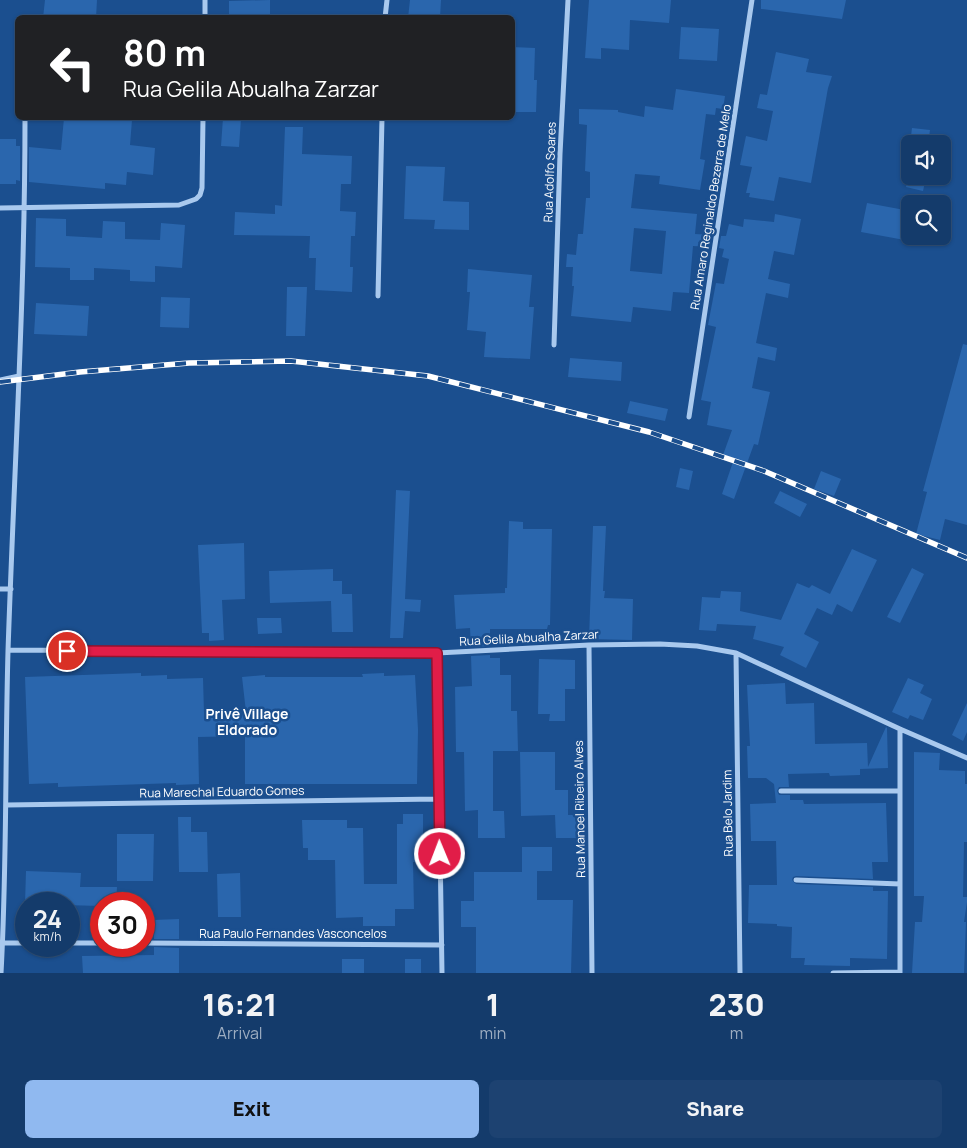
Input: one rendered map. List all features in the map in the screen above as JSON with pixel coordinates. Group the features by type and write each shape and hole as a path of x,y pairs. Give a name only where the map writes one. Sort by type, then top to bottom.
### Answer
{"street":[{"path":"204,15 205,0"},
{"path":"385,15 387,0"},
{"name":"Rua Adolfo Soares","path":"554,345 568,0"},
{"name":"Rua Amaro Reginaldo Bezerra de Melo","path":"689,418 752,0"},
{"path":"2,973 8,650 25,208 25,120"},
{"path":"0,208 179,205 188,203 200,195 202,188 204,120"},
{"path":"378,296 382,120"},
{"path":"0,380 19,376"},
{"path":"0,589 11,589"},
{"name":"Rua Gelila Abualha Zarzar","path":"8,650 437,653 588,645 660,644 697,646 736,653 967,758"},
{"name":"Rua Manoel Ribeiro Alves","path":"588,645 592,973"},
{"path":"437,653 442,973"},
{"name":"Rua Belo Jardim","path":"736,653 740,973"},
{"path":"833,973 900,973 900,729"},
{"path":"781,791 900,791"},
{"name":"Rua Marechal Eduardo Gomes","path":"6,805 438,799"},
{"path":"796,880 900,884"},
{"path":"3,942 15,943"},
{"name":"Rua Paulo Fernandes Vasconcelos","path":"155,943 442,944"}],"building":[{"path":"45,0 97,0 96,15 43,15"},
{"path":"270,0 270,15 229,15 229,1"},
{"path":"410,0 441,0 440,15 408,15"},
{"path":"589,0 671,0 669,23 630,20 629,50 601,48 601,59 585,58"},
{"path":"761,0 846,0 842,19 761,9"},
{"path":"681,27 719,29 717,61 679,59"},
{"path":"515,47 535,48 536,112 515,112"},
{"path":"776,52 809,59 806,72 832,76 828,88 811,183 779,177 774,201 749,197 750,193 746,193 752,167 740,165 746,136 767,141 773,111 757,108 760,94 767,95"},
{"path":"676,89 725,96 723,109 716,108 715,115 706,114 700,159 705,160 700,190 659,184 660,176 635,174 631,208 697,214 695,234 712,235 710,247 693,246 689,293 673,292 671,311 633,307 631,322 571,316 574,286 572,286 573,267 566,267 567,254 576,255 578,234 583,234 586,198 590,198 590,172 585,171 587,125 579,124 579,109 618,110 618,112 644,117 645,106 673,110","holes":["634,228 666,231 662,274 630,271"]},
{"path":"64,120 132,120 130,145 155,148 153,175 127,172 126,185 105,183 105,189 29,182 29,147 61,150"},
{"path":"223,120 241,120 239,147 221,146"},
{"path":"285,127 303,127 302,154 352,156 351,184 341,184 340,211 356,212 355,236 351,236 350,267 353,267 352,292 315,290 316,258 309,258 310,236 234,235 235,212 275,214 275,205 282,206"},
{"path":"912,128 930,130 929,135 911,135"},
{"path":"0,139 16,139 16,146 20,146 20,181 16,180 16,184 0,184"},
{"path":"406,166 445,167 443,201 469,202 469,230 434,229 435,220 404,219"},
{"path":"906,185 924,185 923,191 906,187"},
{"path":"867,203 901,209 901,239 861,232"},
{"path":"775,214 801,219 794,255 774,251 768,279 790,284 788,298 766,293 756,343 777,348 775,361 758,357 752,388 770,392 758,445 754,444 734,499 722,494 734,459 723,455 732,430 707,425 711,402 701,400 716,327 708,325 716,283 724,284 729,259 722,257 724,249 719,248 721,236 726,236 729,224 743,227 744,219 774,222"},
{"path":"36,218 66,219 66,236 102,238 103,221 125,222 125,239 160,240 161,223 185,225 182,268 155,266 155,282 130,281 130,270 94,268 94,280 70,280 70,268 35,267"},
{"path":"468,269 532,275 529,307 534,307 530,359 484,357 486,332 467,330 470,292 467,292"},
{"path":"287,287 307,287 305,336 286,336"},
{"path":"161,297 190,298 189,328 160,327"},
{"path":"36,303 89,306 87,336 34,334"},
{"path":"963,344 967,345 967,525 945,519 940,540 916,534 927,492 923,491"},
{"path":"570,358 622,362 621,381 568,377"},
{"path":"630,401 668,409 665,421 627,413"},
{"path":"680,468 693,471 689,490 676,487"},
{"path":"821,471 841,479 834,496 814,489"},
{"path":"396,490 410,491 405,599 421,600 420,612 405,611 403,638 390,638"},
{"path":"780,491 807,504 800,517 774,503"},
{"path":"509,521 523,522 523,529 552,529 550,625 548,625 547,629 490,629 490,646 471,647 470,628 456,629 454,595 505,593 505,588 507,588"},
{"path":"593,526 606,526 604,598 633,599 632,640 589,639"},
{"path":"244,543 245,599 222,600 224,640 209,641 209,633 202,633 198,545"},
{"path":"852,549 877,560 852,612 837,604 832,615 817,608 804,634 819,642 806,668 780,655 784,647 753,639 756,626 717,624 716,631 699,630 702,597 720,598 721,591 741,592 740,611 781,620 797,583 809,588 812,585 830,594"},
{"path":"912,568 924,574 900,623 887,617"},
{"path":"333,569 333,581 342,581 342,594 352,594 353,632 332,632 331,601 270,603 269,571"},
{"path":"257,618 281,618 282,633 258,634"},
{"path":"490,655 490,658 500,658 500,675 511,675 511,711 517,711 518,751 493,751 493,811 504,811 505,838 478,838 478,810 465,811 464,752 456,752 455,687 472,686 471,656"},
{"path":"539,659 575,660 575,689 565,689 565,721 549,721 550,714 538,714"},
{"path":"141,673 141,676 167,675 167,679 203,678 204,713 246,712 242,677 265,675 265,677 363,677 362,674 384,673 384,676 415,675 418,730 417,784 245,784 245,736 198,737 199,784 58,787 58,783 29,784 25,677"},
{"path":"908,678 924,685 920,693 932,699 923,720 910,715 908,719 892,712"},
{"path":"785,683 786,704 814,703 815,744 867,743 868,767 887,728 888,768 860,769 860,775 830,776 829,773 788,774 789,787 779,787 777,791 779,795 790,795 790,800 803,800 804,804 886,803 888,862 872,862 873,879 796,876 792,880 796,884 873,887 873,891 888,891 887,959 850,958 850,966 804,965 805,958 791,958 792,927 777,926 777,924 748,923 749,885 777,885 776,841 751,841 750,804 776,803 774,784 766,778 748,778 747,746 750,746 747,685"},
{"path":"967,703 967,732 963,741 952,735"},
{"path":"520,752 555,752 555,790 568,790 568,815 578,815 578,838 556,838 555,815 521,816"},
{"path":"914,752 940,753 939,770 965,771 965,784 967,784 967,842 964,842 963,897 967,897 967,902 964,922 966,922 964,973 912,973 915,922 922,922 924,896 914,896"},
{"path":"403,814 423,814 423,862 413,862 414,909 395,909 395,926 363,926 363,917 336,918 335,860 308,860 308,848 303,848 302,820 347,820 347,828 363,828 364,884 397,884 397,824 403,824"},
{"path":"178,817 191,817 191,832 207,832 208,872 179,872"},
{"path":"117,834 154,834 153,881 117,881"},
{"path":"522,847 552,847 552,871 537,871 537,900 573,900 571,973 476,973 476,927 461,927 461,901 474,901 474,872 522,872"},
{"path":"26,871 81,873 80,887 117,887 117,892 90,892 90,906 80,905 80,892 25,892"},
{"path":"240,873 241,917 218,917 217,874"},
{"path":"179,919 179,939 155,939 155,920"},
{"path":"155,947 179,948 179,973 83,973 82,956 155,957"},
{"path":"342,959 364,959 364,973 342,973"},
{"path":"405,959 421,959 421,973 405,973"}],"railway":[{"path":"0,382 80,372 189,363 291,361 428,376 649,432 764,471 967,558"}],"district":[{"name":"Privê Village Eldorado","path":"247,722"}],"route":[{"path":"67,651 437,653 440,854"}]}
